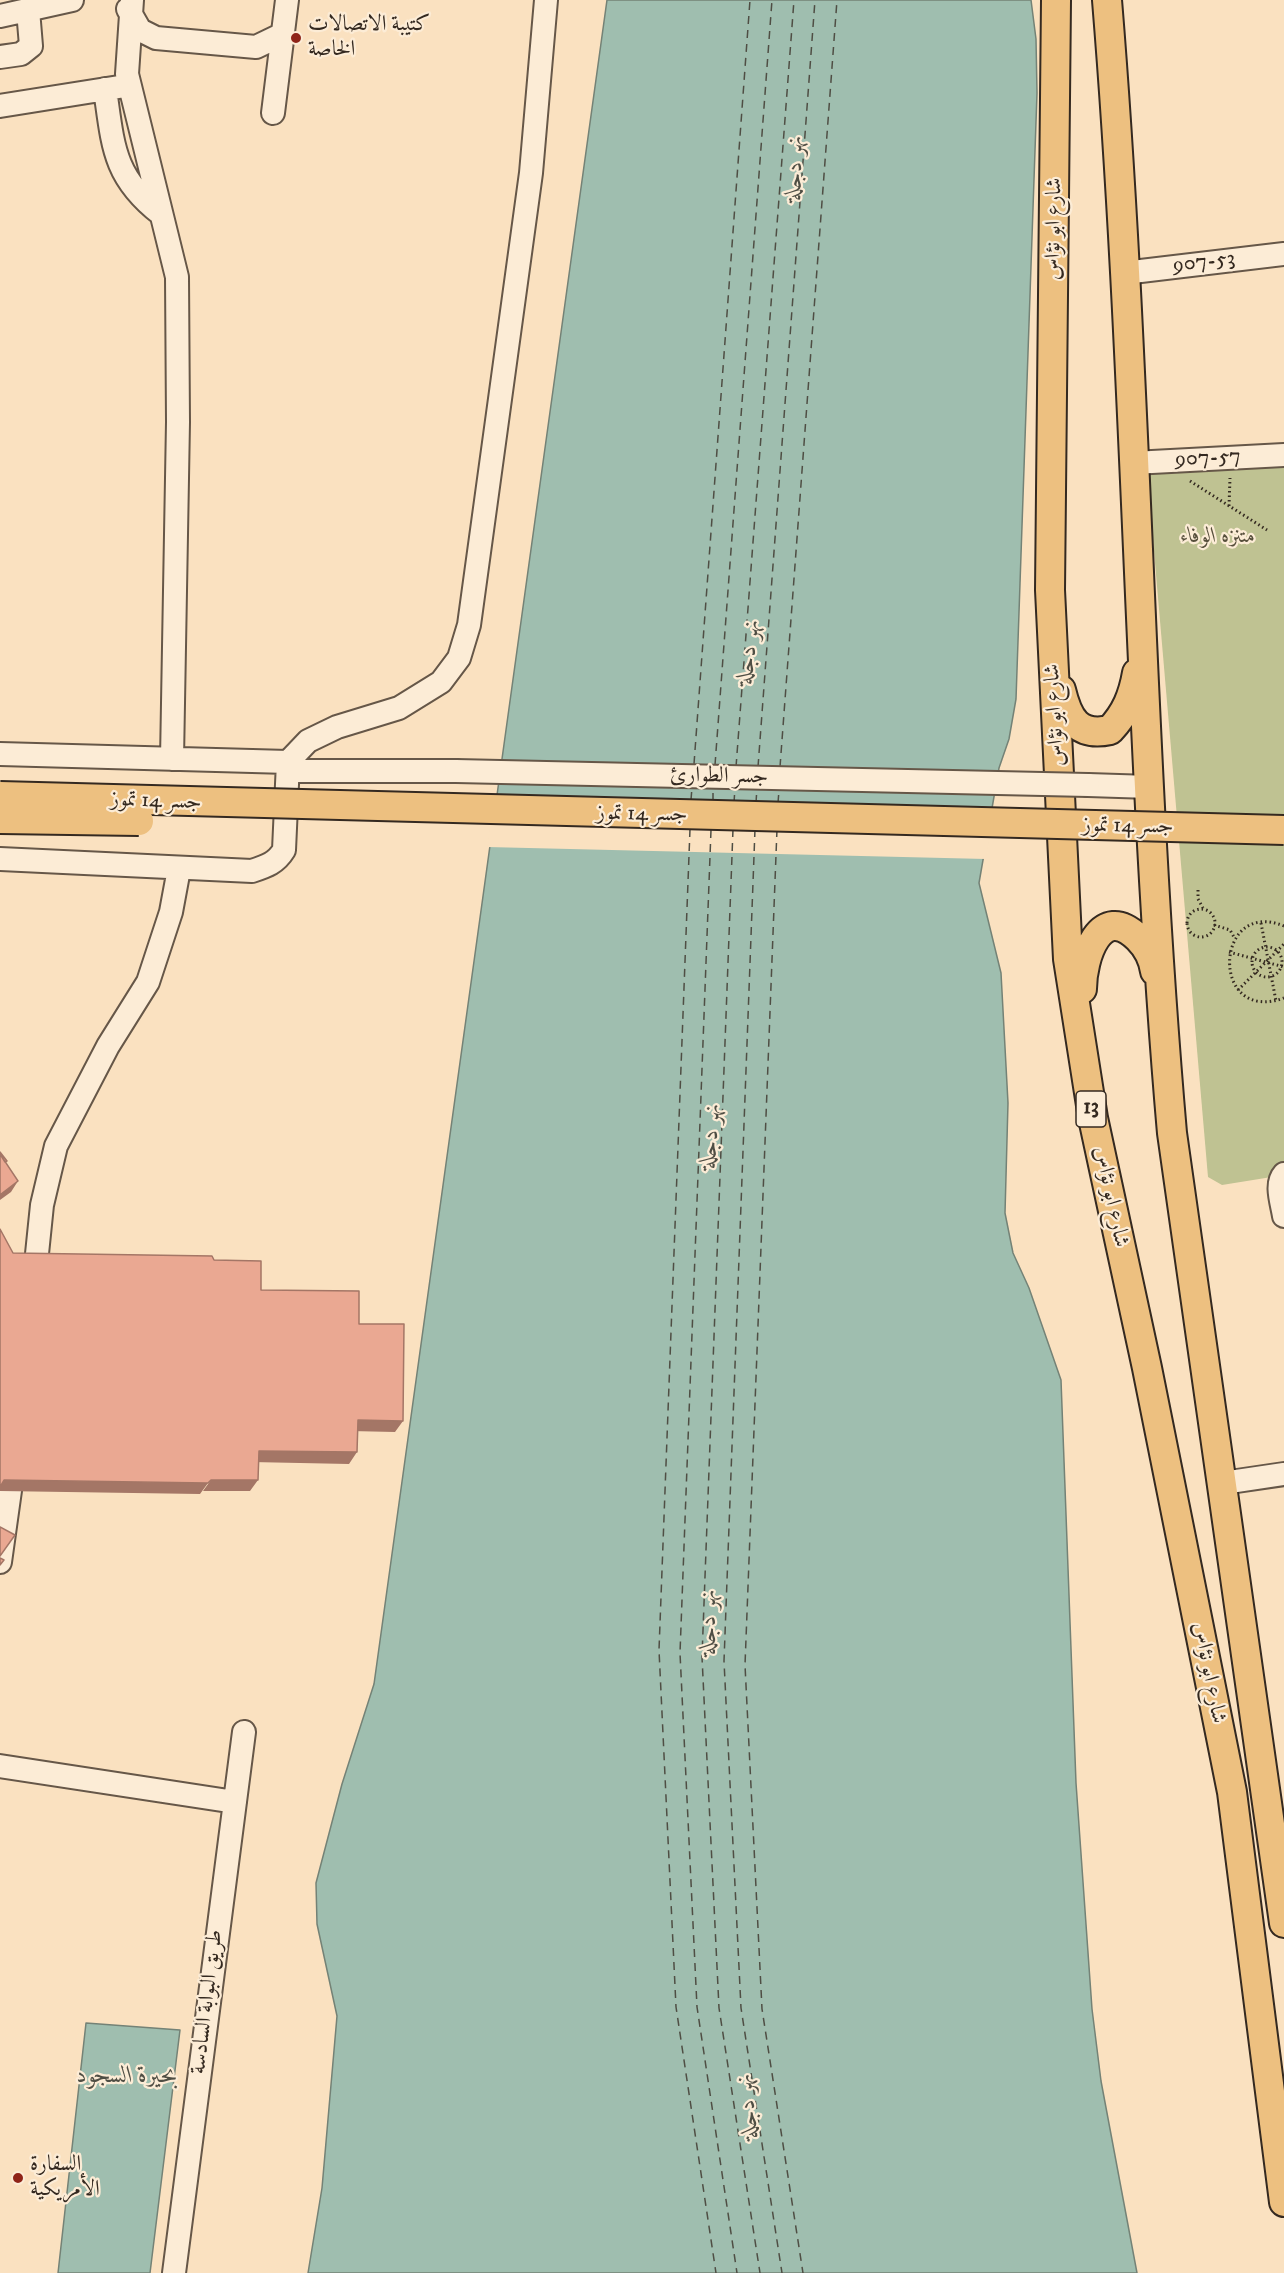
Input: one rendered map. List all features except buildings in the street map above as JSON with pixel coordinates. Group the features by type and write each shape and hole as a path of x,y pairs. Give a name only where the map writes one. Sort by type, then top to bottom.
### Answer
{"main road":[{"name":"شارع ابو نؤاس","path":"1056,0 1050,590 1068,958 1093,1118 1149,1380 1232,1792 1284,2202"},
{"name":"شارع ابو نؤاس","path":"1107,0 1118,132 1124,273 1146,462 1138,567 1164,1047 1172,1133 1223,1483 1277,1823 1284,1923"},
{"path":"1050,590 1059,683 1065,706 1077,725 1086,732 1110,730 1121,718 1132,697 1138,666 1138,567"},
{"name":"جسر 14 تموز","path":"0,796 343,807 1284,830"},
{"name":"جسر 14 تموز","path":"0,819 1284,850"},
{"path":"1093,1118 1083,1029 1082,969 1091,945 1101,931 1114,926 1128,928 1143,942 1153,959 1164,1047"}],"street":[{"path":"0,16 72,0"},
{"path":"273,113 287,0"},
{"path":"0,859 252,871 279,859 284,850 288,766 308,741 328,731 399,708 441,682 459,658 469,626 531,173 546,0"},
{"path":"129,5 140,30 156,38 256,47 283,34"},
{"path":"129,5 127,74 177,277 178,422 172,759"},
{"path":"0,57 21,54 31,46 28,10"},
{"path":"0,106 129,85"},
{"path":"105,89 111,133 122,170 141,198 161,214"},
{"name":"907-53","path":"1124,273 1284,254"},
{"name":"907-57","path":"1146,462 1284,454"},
{"name":"جسر الطوارئ","path":"0,753 456,771 1150,787"},
{"path":"31,1309 42,1205 56,1146 108,1046 148,982 171,912 179,868"},
{"path":"1284,1174 1280,1178 1279,1186 1284,1216"},
{"path":"0,1562 18,1436"},
{"path":"1223,1483 1284,1474"},
{"name":"طريق البوابة السادسة","path":"174,2273 244,1732"},
{"path":"0,1766 235,1802"}],"path":[{"path":"1229,506 1230,458"},
{"path":"1146,462 1229,506 1267,530"},
{"path":"1198,890 1198,899 1204,909 1212,914 1214,925 1212,931 1205,936 1196,935 1190,930 1189,917 1195,910 1204,909"},
{"path":"1261,923 1275,1001"},
{"path":"1284,926 1261,923 1250,926 1235,939 1229,952 1228,965 1238,990 1256,1000 1275,1001 1284,998"},
{"path":"1214,925 1230,930 1235,939"},
{"path":"1238,990 1268,963 1284,944"},
{"path":"1266,947 1278,951 1283,967 1271,977 1263,977 1256,972 1253,958 1257,951 1266,947"},
{"path":"1229,952 1283,967"}],"green space":[{"name":"متنزه الوفاء","path":"1284,460 1284,1175 1222,1185 1208,1177 1147,470"}],"water":[{"name":"نهر دجلة","path":"607,0 1031,0 1036,39 1037,93 1016,699 1009,739 999,768 979,883 1001,973 1008,1103 1005,1213 1013,1253 1029,1288 1061,1380 1076,1783 1092,2009 1101,2081 1137,2273 308,2273 322,2188 337,2016 317,1924 316,1883 342,1784 374,1684"},
{"name":"بحيرة السجود","path":"86,2023 180,2030 150,2273 58,2273"}],"pier":[{"path":"494,794 995,807 986,859 487,847"}],"ferry route":[{"path":"694,764 750,0"},
{"path":"715,765 772,0"},
{"path":"736,767 794,0"},
{"path":"758,767 815,0"},
{"path":"780,767 837,0"},
{"path":"691,800 692,787"},
{"path":"734,803 735,787"},
{"path":"756,803 757,787"},
{"path":"713,788 713,801"},
{"path":"778,803 779,790"},
{"path":"690,829 659,1650 676,2007 716,2273"},
{"path":"733,829 702,1657 719,2008 760,2273"},
{"path":"755,829 724,1661 741,2008 782,2273"},
{"path":"777,829 745,1665 762,2009 803,2273"},
{"path":"711,830 680,1653 697,2007 737,2273"}],"place":[{"name":"كتيبة الاتصالات الخاصة","path":"296,38"},
{"name":"السفارة الأمريكية","path":"18,2178"}]}
